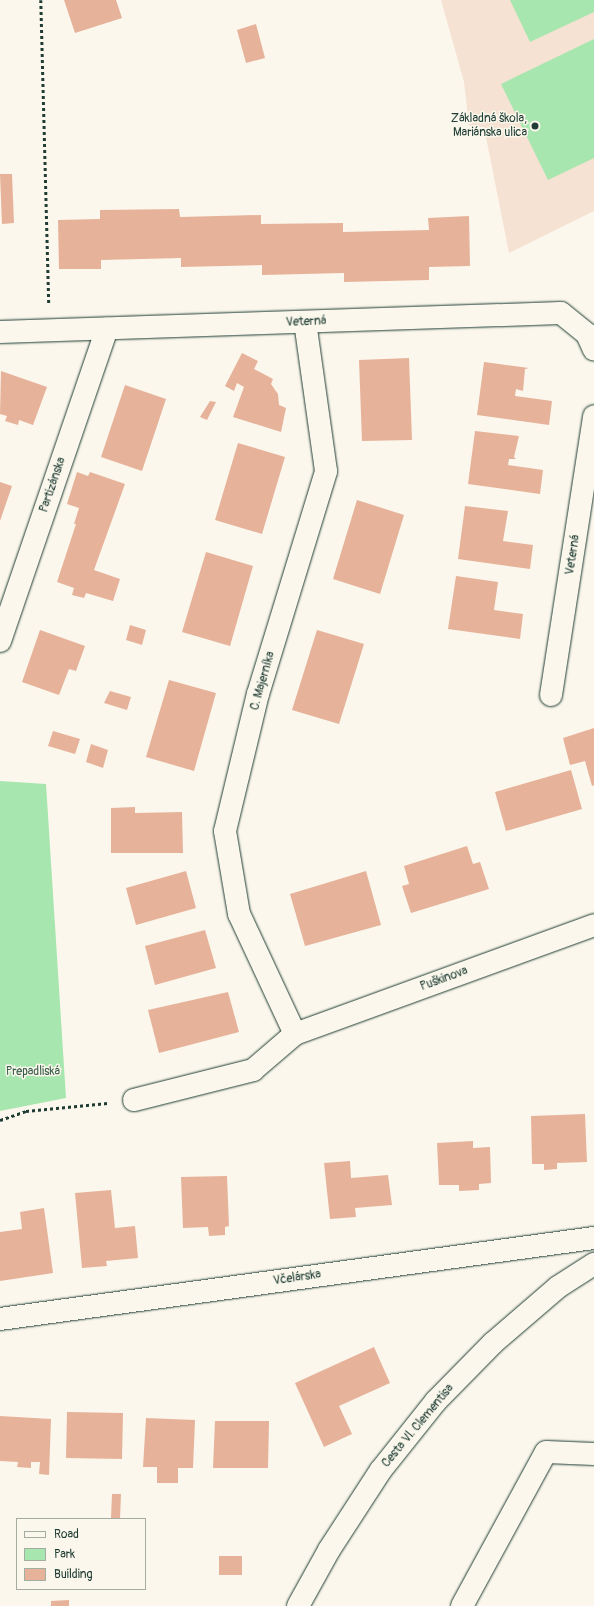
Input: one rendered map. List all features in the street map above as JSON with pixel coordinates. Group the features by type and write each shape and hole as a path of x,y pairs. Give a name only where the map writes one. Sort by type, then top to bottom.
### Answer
{"street":[{"name":"Veterná","path":"0,332 561,314 586,334 594,350"},
{"name":"C. Majerníka","path":"295,1034 239,914 225,831 258,694 326,471 305,322"},
{"name":"Partizánska","path":"0,641 107,329"},
{"name":"Veterná","path":"551,695 594,416"},
{"name":"Puškinova","path":"295,1034 594,925"},
{"path":"134,1100 253,1070 295,1034"},
{"name":"Včelárska","path":"0,1319 594,1238"},
{"name":"Cesta Vl. Clementisa","path":"298,1606 329,1550 381,1470 436,1401 494,1343 558,1287 594,1264"},
{"path":"462,1606 546,1452 594,1454"}],"path":[{"path":"41,0 50,330"},
{"path":"0,1120 26,1111 134,1100"}],"shaded area":[{"name":"Základná škola, Mariánska ulica","path":"441,0 594,0 594,211 509,253 484,127 469,126 464,82"}],"green space":[{"path":"510,0 594,0 594,12 530,42"},
{"path":"594,39 594,158 548,180 501,84"},
{"name":"Prepadliská","path":"0,781 46,784 66,1098 0,1111"}],"building":[{"path":"64,0 116,0 122,18 75,33"},
{"path":"256,24 265,58 246,63 237,30"},
{"path":"0,174 12,174 14,223 2,224"},
{"path":"179,209 180,217 261,215 261,224 343,223 343,232 429,230 428,218 469,216 470,266 429,267 429,280 344,282 344,273 262,275 262,265 181,267 181,258 101,260 101,269 59,269 58,220 100,219 100,210"},
{"path":"242,353 258,361 254,369 273,379 271,384 278,394 279,405 286,408 281,432 233,417 244,387 237,383 234,391 225,386"},
{"path":"409,358 412,440 362,441 359,360"},
{"path":"484,362 529,368 525,369 523,391 516,389 515,396 552,401 549,425 477,415"},
{"path":"1,371 47,387 33,425 19,420 18,425 5,421 7,416 0,414"},
{"path":"125,385 166,399 142,471 101,457"},
{"path":"210,401 216,402 207,420 200,417"},
{"path":"475,431 519,436 514,457 516,459 509,459 508,465 543,470 540,494 468,484"},
{"path":"238,443 285,457 262,534 215,520"},
{"path":"77,472 88,476 90,472 125,484 94,570 120,579 113,601 86,593 84,598 72,595 74,588 57,582 76,524 74,524 79,508 67,504"},
{"path":"0,482 12,486 0,521"},
{"path":"357,500 404,515 380,594 333,579"},
{"path":"465,506 508,511 503,541 533,545 530,569 458,559"},
{"path":"206,552 253,566 230,646 182,632"},
{"path":"456,576 498,582 494,610 523,614 520,639 448,629"},
{"path":"130,625 146,630 142,645 126,640"},
{"path":"40,630 85,646 76,671 69,669 59,695 22,682"},
{"path":"317,630 364,644 339,724 292,710"},
{"path":"169,680 216,693 194,771 146,757"},
{"path":"110,691 131,697 127,710 104,703"},
{"path":"594,728 594,785 592,786 585,761 570,765 563,738"},
{"path":"53,731 80,739 75,754 48,746"},
{"path":"91,744 108,750 103,768 86,762"},
{"path":"571,770 582,809 506,831 495,792"},
{"path":"135,807 135,813 182,812 183,853 111,853 111,808"},
{"path":"467,846 473,864 480,862 489,889 411,913 402,886 409,884 404,866"},
{"path":"186,871 196,908 136,925 126,888"},
{"path":"366,871 381,925 305,946 290,894"},
{"path":"205,930 216,968 155,985 145,946"},
{"path":"228,992 239,1032 159,1053 148,1010"},
{"path":"585,1114 587,1162 557,1163 557,1169 544,1170 544,1164 532,1164 531,1116"},
{"path":"473,1141 473,1148 490,1147 491,1183 479,1184 479,1190 459,1191 459,1185 439,1185 437,1143"},
{"path":"350,1161 351,1178 388,1175 392,1205 355,1208 356,1217 330,1219 324,1163"},
{"path":"227,1176 229,1226 225,1227 225,1235 209,1236 208,1227 183,1228 181,1177"},
{"path":"111,1190 115,1228 135,1226 138,1258 106,1261 107,1266 82,1268 75,1193"},
{"path":"44,1208 53,1273 0,1281 0,1232 22,1229 20,1212"},
{"path":"374,1347 390,1383 339,1406 352,1434 324,1447 295,1383"},
{"path":"67,1412 123,1413 122,1459 66,1458"},
{"path":"0,1416 51,1419 49,1475 39,1474 40,1462 31,1462 31,1468 17,1467 18,1462 0,1461"},
{"path":"146,1418 195,1420 193,1468 178,1468 178,1483 157,1483 157,1467 143,1467"},
{"path":"215,1421 269,1421 268,1468 213,1468"},
{"path":"112,1494 121,1494 120,1518 111,1518"},
{"path":"219,1556 242,1556 242,1575 219,1575"},
{"path":"69,1600 69,1606 51,1606 51,1601"}],"place":[{"name":"Základná škola, Mariánska ulica","path":"535,126"}]}
